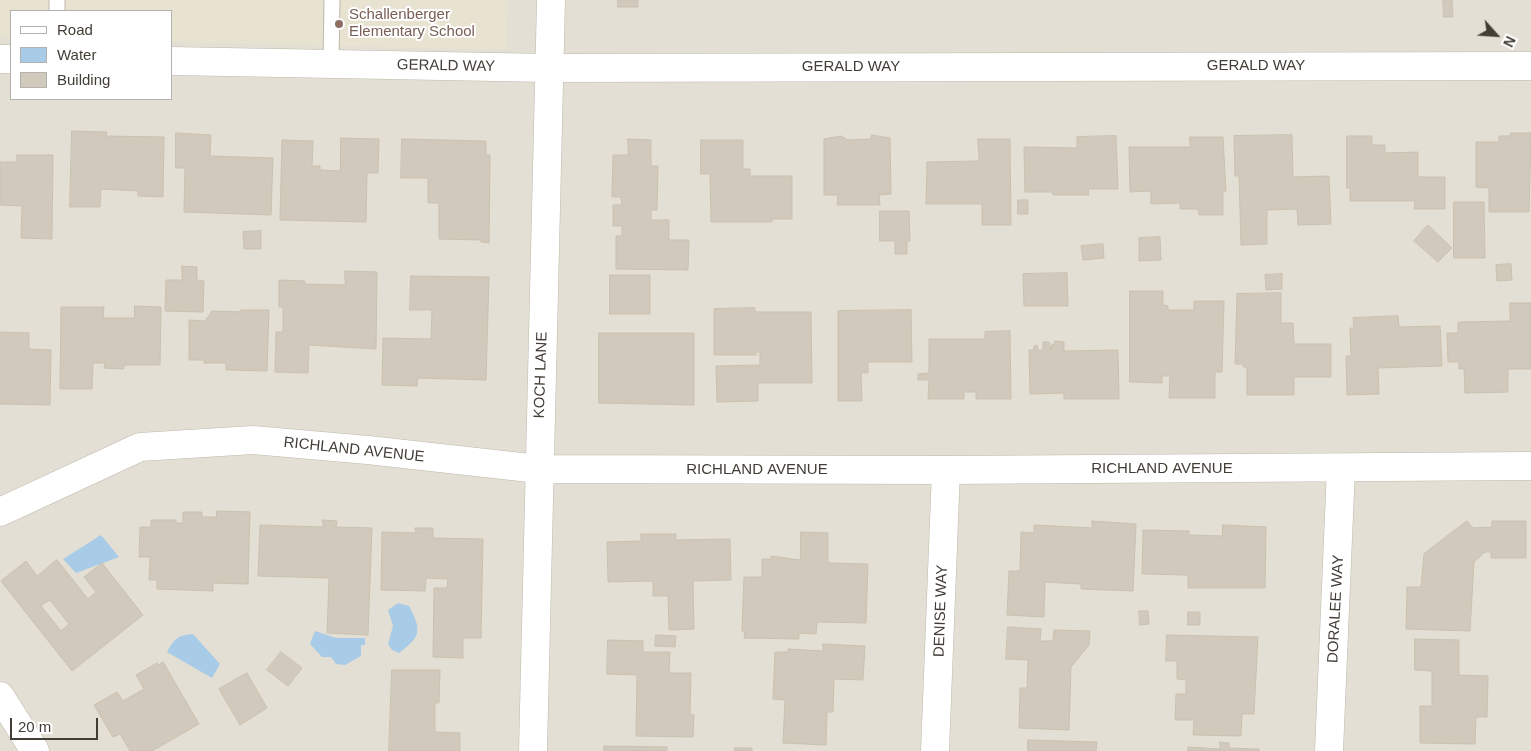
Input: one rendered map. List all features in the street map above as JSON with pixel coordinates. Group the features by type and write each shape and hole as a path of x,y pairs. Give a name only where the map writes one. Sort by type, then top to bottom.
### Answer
{"street":[{"name":"KOCH LANE","path":"532,751 551,0"},
{"name":"GERALD WAY","path":"172,61 549,68 1531,66"},
{"name":"RICHLAND AVENUE","path":"0,512 140,447 253,440 368,450 539,469 946,470 1531,466"},
{"name":"DORALEE WAY","path":"1330,751 1341,468"},
{"name":"DENISE WAY","path":"935,751 946,470"},
{"path":"0,696 35,751"}],"lane":[{"path":"332,0 332,64"}],"shaded area":[{"path":"0,0 1531,0 1531,751 0,751"},
{"name":"Schallenberger Elementary School","path":"0,0 508,0 506,50 172,42 172,10 10,10 10,38 0,37"}],"water":[{"path":"101,535 119,557 76,573 63,559"},
{"path":"398,603 409,606 417,627 417,633 412,642 399,653 392,650 388,644 393,626 388,610"},
{"path":"315,631 336,638 365,638 365,645 361,645 361,656 345,665 336,664 331,657 322,657 310,644"},
{"path":"193,634 220,664 212,678 167,652 177,638"}],"building":[{"path":"618,0 638,0 638,7 618,7"},
{"path":"1443,0 1452,0 1453,17 1444,17"},
{"path":"72,131 107,132 106,136 164,137 163,197 138,196 138,191 101,189 100,207 70,207"},
{"path":"176,133 211,135 210,156 273,158 271,215 184,212 185,168 176,168"},
{"path":"1511,133 1531,133 1529,212 1489,212 1489,188 1476,187 1476,142 1499,142 1499,136 1510,136"},
{"path":"872,135 890,138 891,194 879,195 880,205 837,205 838,195 824,195 824,139 841,136 848,140 870,139"},
{"path":"1292,135 1293,177 1329,176 1331,224 1298,225 1297,209 1267,210 1267,244 1241,245 1239,176 1235,176 1234,136"},
{"path":"1116,136 1118,189 1088,189 1089,195 1053,195 1052,192 1025,192 1024,147 1077,148 1077,137"},
{"path":"1347,136 1372,136 1372,145 1385,145 1385,153 1418,152 1418,177 1445,177 1445,209 1414,209 1415,201 1350,201 1350,188 1347,188"},
{"path":"1190,137 1223,137 1226,191 1223,191 1223,215 1199,215 1198,209 1180,209 1180,203 1151,204 1151,191 1130,192 1129,147 1190,147"},
{"path":"341,138 379,139 378,173 367,173 366,222 280,220 282,140 313,141 312,166 320,166 320,170 340,171"},
{"path":"402,139 486,141 486,155 490,155 489,243 481,242 481,240 439,239 439,203 428,203 428,178 401,178"},
{"path":"628,139 651,140 651,166 658,166 657,210 651,210 651,220 669,220 669,240 689,240 688,270 616,269 616,236 622,236 622,226 613,226 613,205 622,205 621,197 612,197 613,155 628,155"},
{"path":"978,139 1010,139 1011,225 982,225 982,204 926,204 927,162 979,161"},
{"path":"701,140 743,140 743,169 750,169 750,176 792,176 792,219 772,219 772,222 711,222 710,174 701,174"},
{"path":"17,155 53,155 52,239 21,238 22,206 0,205 0,162 17,162"},
{"path":"1018,200 1028,200 1028,214 1018,214"},
{"path":"1454,202 1484,202 1485,258 1454,258"},
{"path":"880,211 909,211 910,241 907,241 907,254 895,254 895,241 880,241"},
{"path":"1428,225 1452,248 1438,262 1414,241"},
{"path":"261,231 261,249 244,249 243,232"},
{"path":"1160,237 1161,260 1139,261 1139,238"},
{"path":"1103,244 1104,258 1083,260 1081,246"},
{"path":"1511,264 1512,280 1497,281 1496,265"},
{"path":"182,266 197,267 197,280 204,281 203,312 165,311 166,280 182,280"},
{"path":"345,271 377,272 376,349 309,345 308,373 275,372 276,332 283,332 283,307 279,307 279,280 305,281 305,284 345,285"},
{"path":"1067,273 1068,306 1024,306 1023,274"},
{"path":"1282,274 1282,289 1266,290 1265,275"},
{"path":"610,275 650,275 650,314 610,314"},
{"path":"411,276 489,277 486,380 418,378 417,386 382,385 383,338 431,339 432,310 410,310"},
{"path":"1130,291 1163,291 1163,305 1168,306 1168,310 1194,310 1194,301 1224,301 1222,372 1215,372 1215,398 1169,398 1170,376 1162,376 1162,383 1130,382"},
{"path":"1281,293 1281,323 1293,323 1294,344 1331,344 1331,377 1294,377 1294,395 1247,395 1247,367 1243,367 1243,364 1235,364 1237,294"},
{"path":"1510,303 1531,303 1531,369 1508,369 1508,392 1465,393 1464,369 1459,369 1459,362 1448,362 1447,333 1458,333 1458,322 1510,321"},
{"path":"135,306 161,307 160,365 124,365 124,369 104,368 105,363 93,363 92,389 60,389 61,307 104,307 103,318 134,318"},
{"path":"755,308 755,312 811,312 812,383 758,383 758,401 717,402 716,366 760,365 760,352 756,352 756,355 714,355 714,309"},
{"path":"241,310 269,310 267,371 226,370 226,363 204,363 204,360 189,360 189,320 205,321 212,311 241,312"},
{"path":"911,310 912,362 868,362 868,373 861,373 862,401 838,401 838,311"},
{"path":"1398,316 1399,327 1440,326 1442,366 1378,368 1379,394 1347,395 1346,356 1351,356 1350,328 1354,328 1353,318"},
{"path":"1010,331 1011,399 976,399 976,392 964,392 964,399 928,399 929,380 918,380 918,374 929,373 929,339 985,339 985,332"},
{"path":"0,332 29,333 29,349 51,350 50,405 0,404"},
{"path":"599,333 694,333 694,405 599,403"},
{"path":"1055,341 1064,342 1064,351 1118,350 1119,399 1064,399 1064,393 1030,394 1029,350 1034,350 1034,346 1037,345 1038,350 1043,350 1043,342 1049,342 1051,350 1052,344 1055,344"},
{"path":"217,511 250,512 248,584 213,583 213,591 157,589 157,580 149,580 150,557 139,557 140,527 151,527 151,520 176,520 176,523 183,523 183,512 202,512 202,517 216,517"},
{"path":"323,520 337,521 336,527 372,528 368,635 327,633 329,578 258,576 260,525 323,527"},
{"path":"1092,521 1136,524 1133,591 1081,589 1081,584 1045,582 1044,617 1007,615 1009,571 1020,571 1021,532 1034,533 1034,525 1092,528"},
{"path":"1467,521 1473,528 1492,527 1492,521 1526,521 1526,558 1491,558 1491,552 1485,552 1474,562 1470,631 1406,629 1407,587 1421,587 1424,554"},
{"path":"1223,525 1266,527 1265,588 1188,588 1188,575 1142,574 1143,530 1189,531 1189,535 1222,536"},
{"path":"415,528 433,528 433,538 483,539 481,638 463,638 463,658 433,657 434,588 447,588 448,579 426,578 425,591 381,590 382,532 416,533"},
{"path":"801,532 828,533 828,563 868,564 866,623 817,622 816,634 799,633 799,639 744,638 745,631 742,631 744,577 762,577 762,559 771,559 771,556 800,560"},
{"path":"641,534 676,534 676,540 730,539 731,580 693,581 694,629 669,630 668,596 653,596 653,581 608,582 607,542 641,541"},
{"path":"57,560 88,599 96,592 84,577 102,563 143,615 72,671 1,581 26,561 37,576","holes":["50,600 69,624 61,631 41,606"]},
{"path":"1139,611 1148,611 1149,624 1140,625"},
{"path":"1188,612 1200,612 1200,625 1188,625"},
{"path":"1008,627 1041,629 1040,641 1053,641 1054,630 1090,631 1089,645 1071,667 1069,730 1019,728 1020,688 1027,688 1028,660 1006,659"},
{"path":"656,635 676,636 675,647 655,646"},
{"path":"1167,635 1258,637 1254,714 1242,714 1241,736 1193,735 1194,720 1175,720 1176,694 1186,694 1186,680 1177,679 1177,661 1166,661"},
{"path":"1415,639 1459,640 1459,675 1488,676 1487,717 1476,717 1475,744 1420,743 1420,706 1432,706 1432,671 1415,670"},
{"path":"608,640 643,641 643,652 670,652 669,673 691,673 690,715 694,715 693,737 636,736 637,675 607,674"},
{"path":"823,644 865,646 863,680 834,679 833,712 827,712 826,745 783,743 785,700 773,699 775,652 788,652 788,649 823,651"},
{"path":"281,652 302,668 288,686 267,670"},
{"path":"163,662 199,724 152,751 130,751 120,734 113,737 94,705 117,692 123,701 144,689 136,675 157,663 159,665"},
{"path":"392,670 440,670 439,703 435,703 435,732 460,733 460,751 389,751"},
{"path":"247,673 267,708 240,725 219,689"},
{"path":"1028,740 1097,742 1096,751 1028,751"},
{"path":"1220,742 1229,743 1229,748 1259,749 1259,751 1188,751 1188,747 1220,749"},
{"path":"604,746 667,747 667,751 604,751"},
{"path":"735,748 752,748 752,751 735,751"}],"place":[{"name":"Schallenberger Elementary School","path":"339,24"}]}
